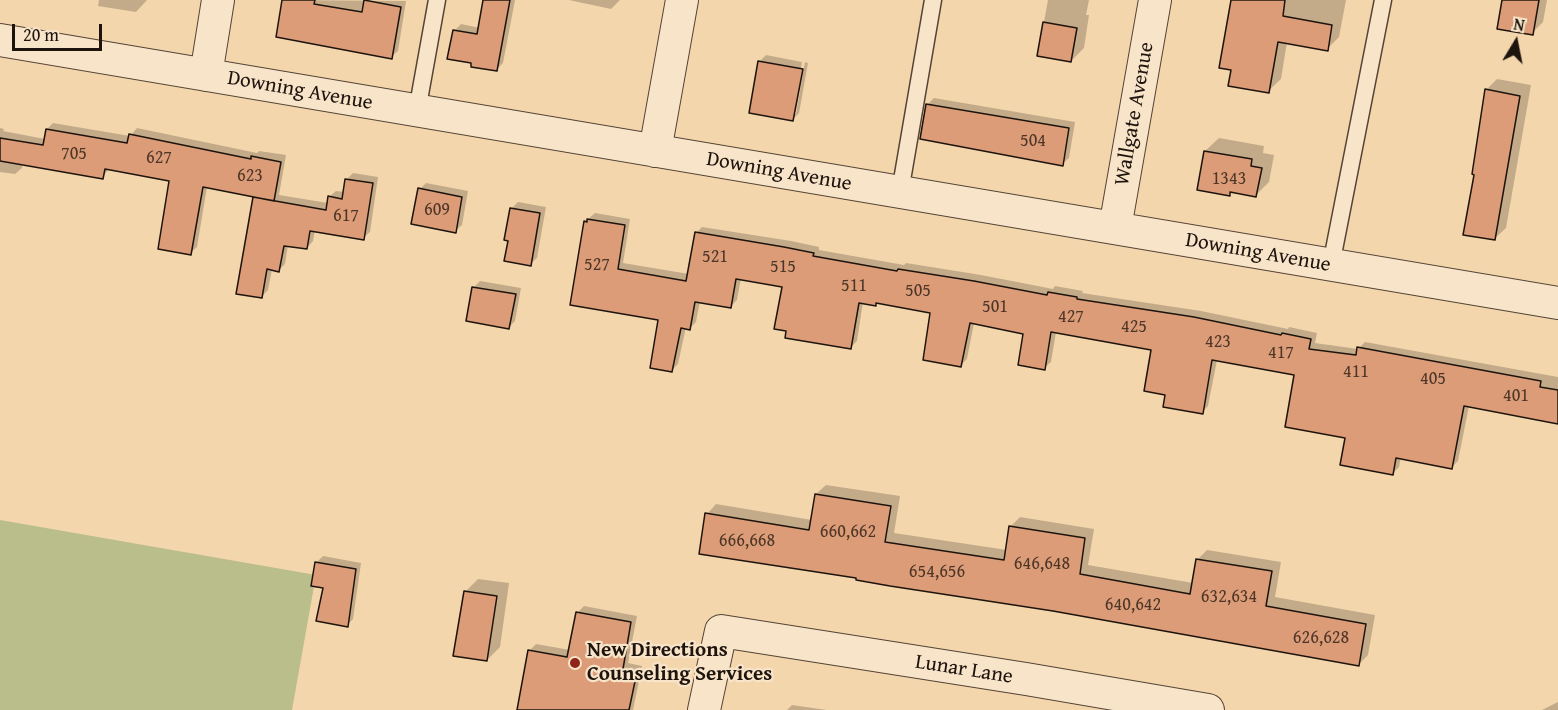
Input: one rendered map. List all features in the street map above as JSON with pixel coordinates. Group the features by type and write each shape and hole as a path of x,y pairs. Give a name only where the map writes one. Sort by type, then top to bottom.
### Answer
{"street":[{"path":"206,75 218,0"},
{"path":"655,151 682,0"},
{"name":"Wallgate Avenue","path":"1115,228 1155,0"},
{"name":"Downing Avenue","path":"0,40 1331,265 1557,294"},
{"name":"Lunar Lane","path":"705,710 721,632 1026,679 1208,710"}],"lane":[{"path":"417,111 437,0"},
{"path":"900,192 933,0"},
{"path":"1331,265 1383,0"}],"green space":[{"path":"0,520 316,575 292,710 0,710"}],"building":[{"path":"282,0 315,0 314,4 362,12 364,0 401,7 392,59 276,37"},
{"path":"483,0 510,0 497,71 471,67 471,63 447,59 453,30 477,34"},
{"path":"1231,0 1285,0 1283,16 1332,25 1328,51 1278,42 1269,93 1228,86 1231,70 1219,68"},
{"path":"1502,0 1539,0 1533,35 1497,29"},
{"path":"1043,22 1077,28 1071,62 1037,56"},
{"path":"758,61 803,69 793,121 749,113"},
{"path":"1485,89 1520,96 1495,240 1463,235 1474,175 1472,174"},
{"path":"926,104 1069,128 1063,166 920,139"},
{"path":"46,129 127,143 129,134 251,159 251,156 281,162 274,201 203,187 191,255 158,249 169,181 105,169 103,179 0,161 0,138 43,145"},
{"path":"1204,151 1252,159 1251,166 1262,168 1256,197 1230,192 1230,196 1197,190"},
{"path":"345,179 373,183 364,240 310,231 307,249 284,246 279,272 267,269 262,298 236,294 253,197 326,210 328,196 342,199"},
{"path":"418,188 462,197 456,233 411,224"},
{"path":"510,208 540,213 531,266 504,261 508,241 504,240"},
{"path":"587,219 625,225 618,269 686,281 695,232 784,247 814,253 813,256 897,271 898,269 974,281 1047,295 1048,292 1077,297 1077,299 1194,317 1281,335 1282,333 1311,339 1309,349 1356,355 1357,347 1541,381 1540,387 1558,390 1558,424 1464,406 1452,469 1396,458 1393,475 1340,465 1345,438 1285,427 1294,375 1212,360 1203,414 1163,407 1165,395 1144,391 1151,350 1051,332 1045,370 1018,365 1023,334 970,323 961,367 923,360 930,313 876,303 876,306 859,303 851,349 785,338 786,331 774,329 782,287 736,279 731,308 695,302 690,330 681,328 672,372 650,368 658,320 570,305 584,221 587,222"},
{"path":"472,287 516,294 509,329 466,321"},
{"path":"815,494 891,506 885,542 1004,560 1009,526 1085,538 1080,574 1190,594 1196,559 1272,571 1266,606 1366,624 1359,666 1053,611 699,554 705,513 809,530"},
{"path":"315,562 356,569 348,627 316,621 323,588 311,586"},
{"path":"464,591 497,596 487,661 453,656"},
{"name":"New Directions Counseling Services","path":"576,612 631,622 623,669 637,672 629,710 517,710 528,650 567,657"}],"place":[{"name":"New Directions Counseling Services","path":"575,663"}]}
